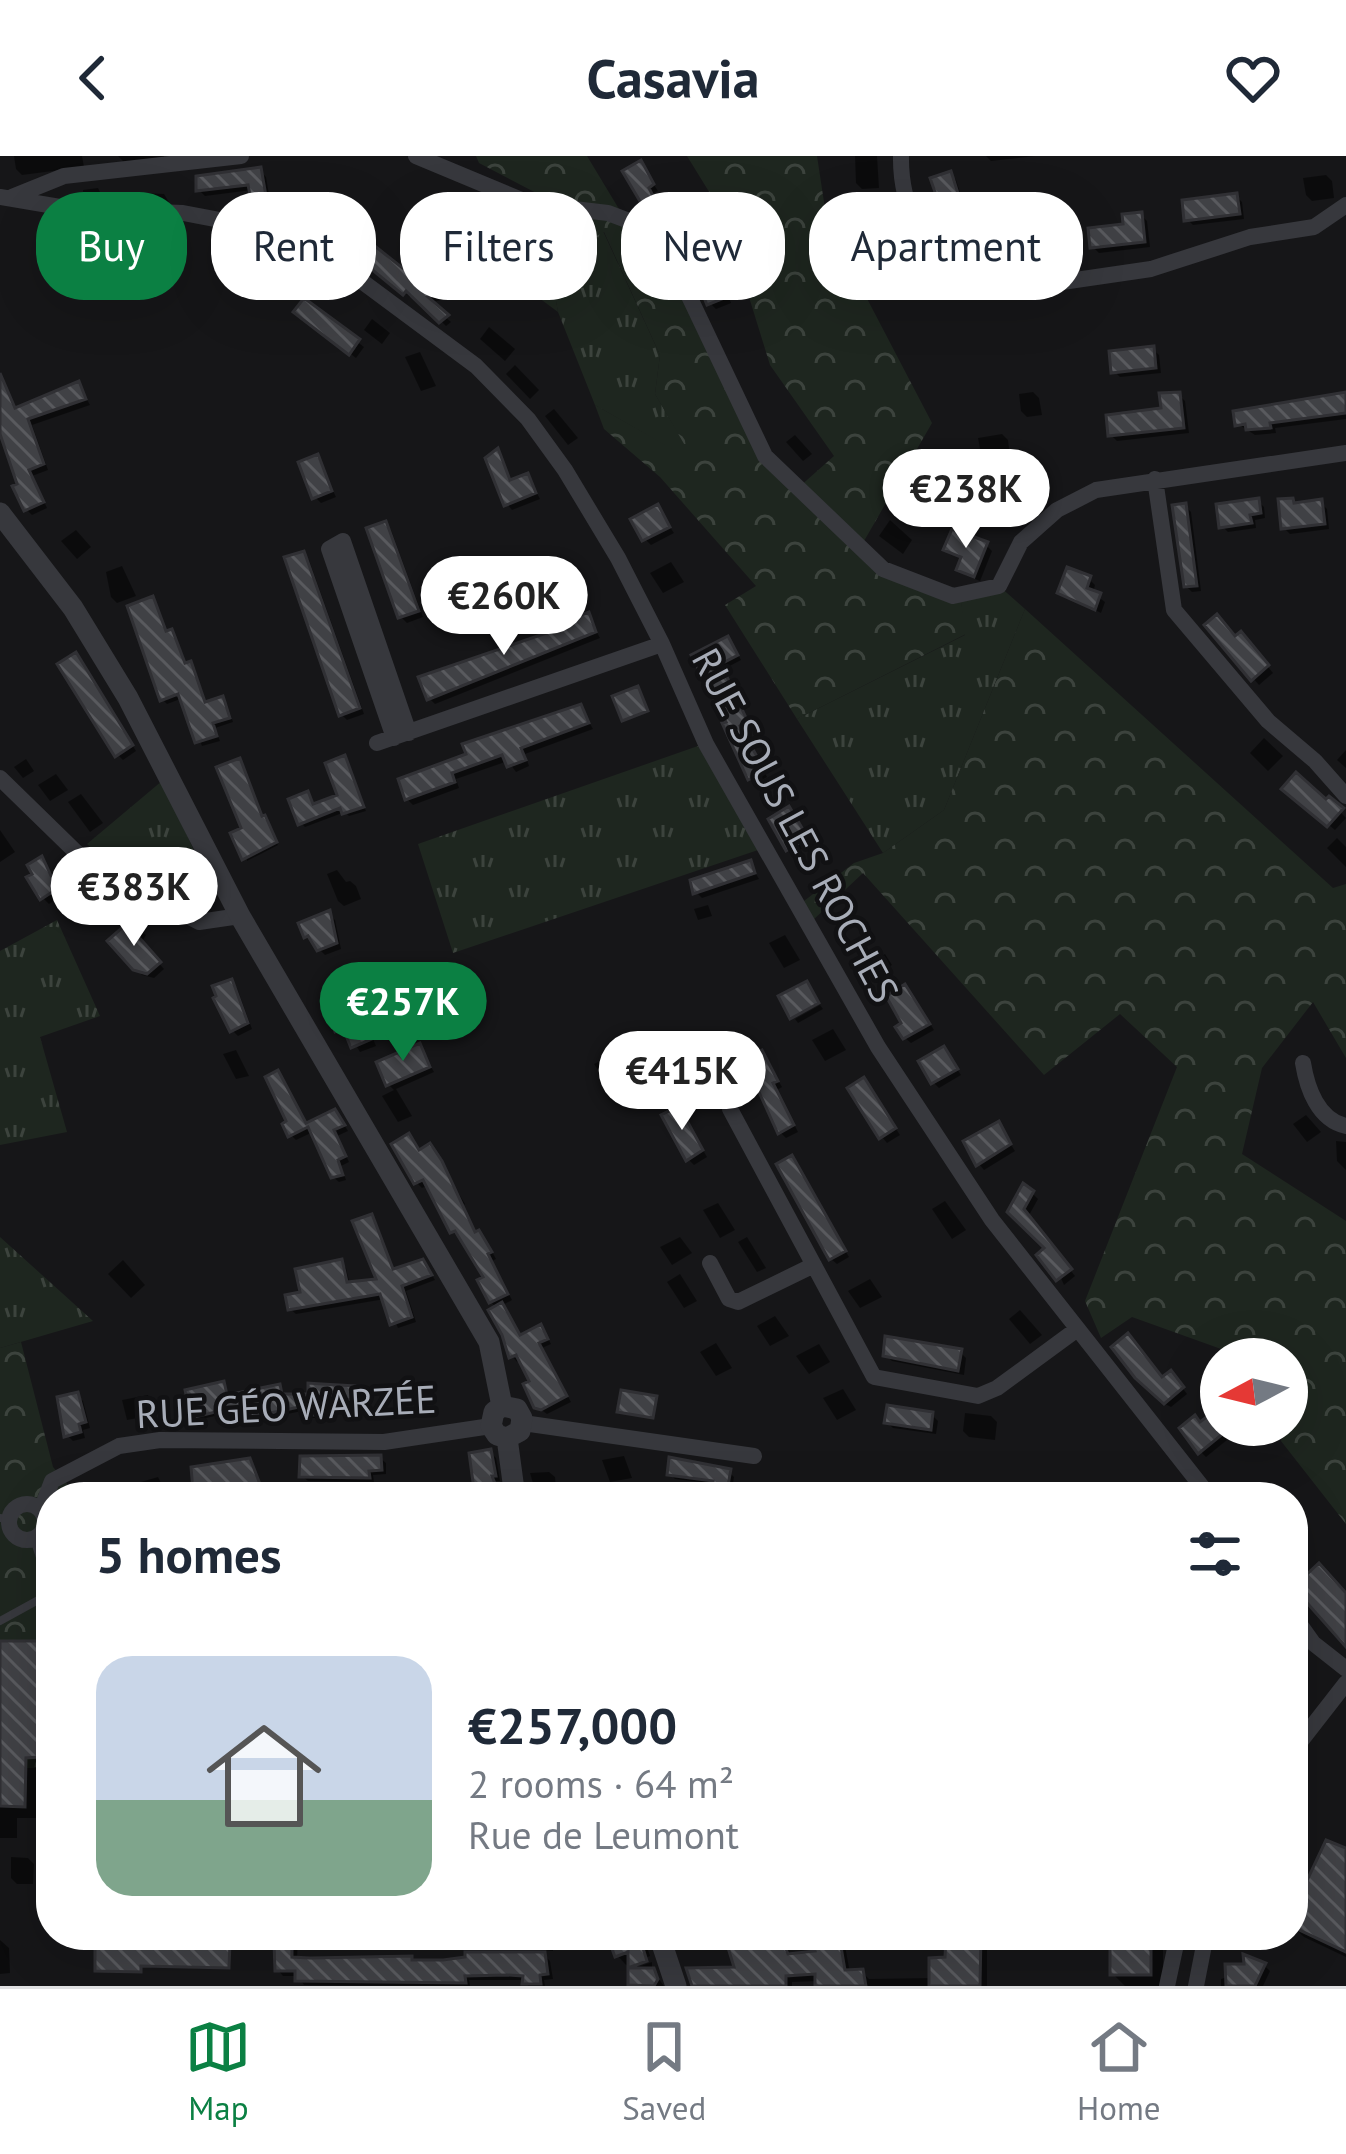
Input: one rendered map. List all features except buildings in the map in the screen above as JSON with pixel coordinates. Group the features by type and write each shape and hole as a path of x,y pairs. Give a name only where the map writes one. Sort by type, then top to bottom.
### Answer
{"street":[{"path":"6,197 64,176 241,156"},
{"path":"416,156 531,204 608,213 645,227 660,243 765,455 883,569 953,596 999,586 1021,542 1058,510 1096,490 1346,454"},
{"path":"901,156 901,185 928,252 960,287 1021,288 1151,269 1250,236 1314,227 1346,205"},
{"name":"RUE SOUS LES ROCHES","path":"6,197 72,209 183,213 283,232 348,271 476,366 528,419 618,558 706,744 878,1047 992,1220 1198,1482"},
{"path":"1155,478 1174,610 1268,721 1315,761 1346,796"},
{"path":"0,514 73,608 128,698 240,916 489,1342 513,1482"},
{"path":"343,541 393,738 328,548 343,541"},
{"path":"393,738 662,644"},
{"path":"0,778 81,857 119,880 199,922 240,916"},
{"path":"1303,1063 1307,1089 1333,1122 1346,1126"},
{"path":"730,1109 874,1377 978,1396 997,1388 1076,1330"},
{"path":"710,1263 729,1299 738,1302 814,1265"},
{"name":"RUE GÉO WARZÉE","path":"52,1482 119,1446 160,1441 384,1442 506,1424 754,1456"},
{"path":"36,1515 31,1504 4,1519 16,1536 36,1530"},
{"path":"1308,1636 1346,1669"},
{"path":"1308,1732 1346,1683"},
{"path":"664,1950 676,1986"},
{"path":"1167,1986 1175,1950"},
{"path":"1196,1986 1204,1950"}],"lane":[{"path":"0,1621 36,1601"}],"green space":[{"path":"476,156 587,156 621,212 621,269 604,232 597,236 597,192 534,192 479,163"},
{"path":"687,156 817,156 822,192 809,192 809,300 868,300 932,423 860,548 883,569 960,594 966,634 797,719 725,605 756,586 660,477 604,429 595,405 694,461 655,394 660,355 635,300 683,300 765,455 798,488 834,456 770,365 750,300 785,300 785,192 709,192"},
{"path":"603,231 621,270 621,300 635,300 660,355 655,394 696,463 595,405 556,300 597,300 597,234"},
{"path":"999,586 1025,609 944,810 883,853 797,719 965,635 960,594"},
{"path":"1025,609 1333,888 1346,884 1346,1058 1313,1002 1262,1068 1242,1154 1346,1221 1346,1524 1285,1446 1308,1446 1308,1338 1200,1341 1132,1317 1101,1338 1085,1301 1177,1067 1120,1014 1044,1075 863,873 812,921 800,904 854,863 883,853 944,810"},
{"path":"698,746 761,849 453,953 418,844"},
{"path":"162,781 214,894 193,906 118,869 87,844"},
{"path":"57,920 100,1016 40,1037 67,1132 0,1145 0,951"},
{"path":"0,1237 93,1321 0,1348"},
{"path":"21,1342 53,1467 66,1482 36,1482 36,1768 0,1768 0,1348"}]}
